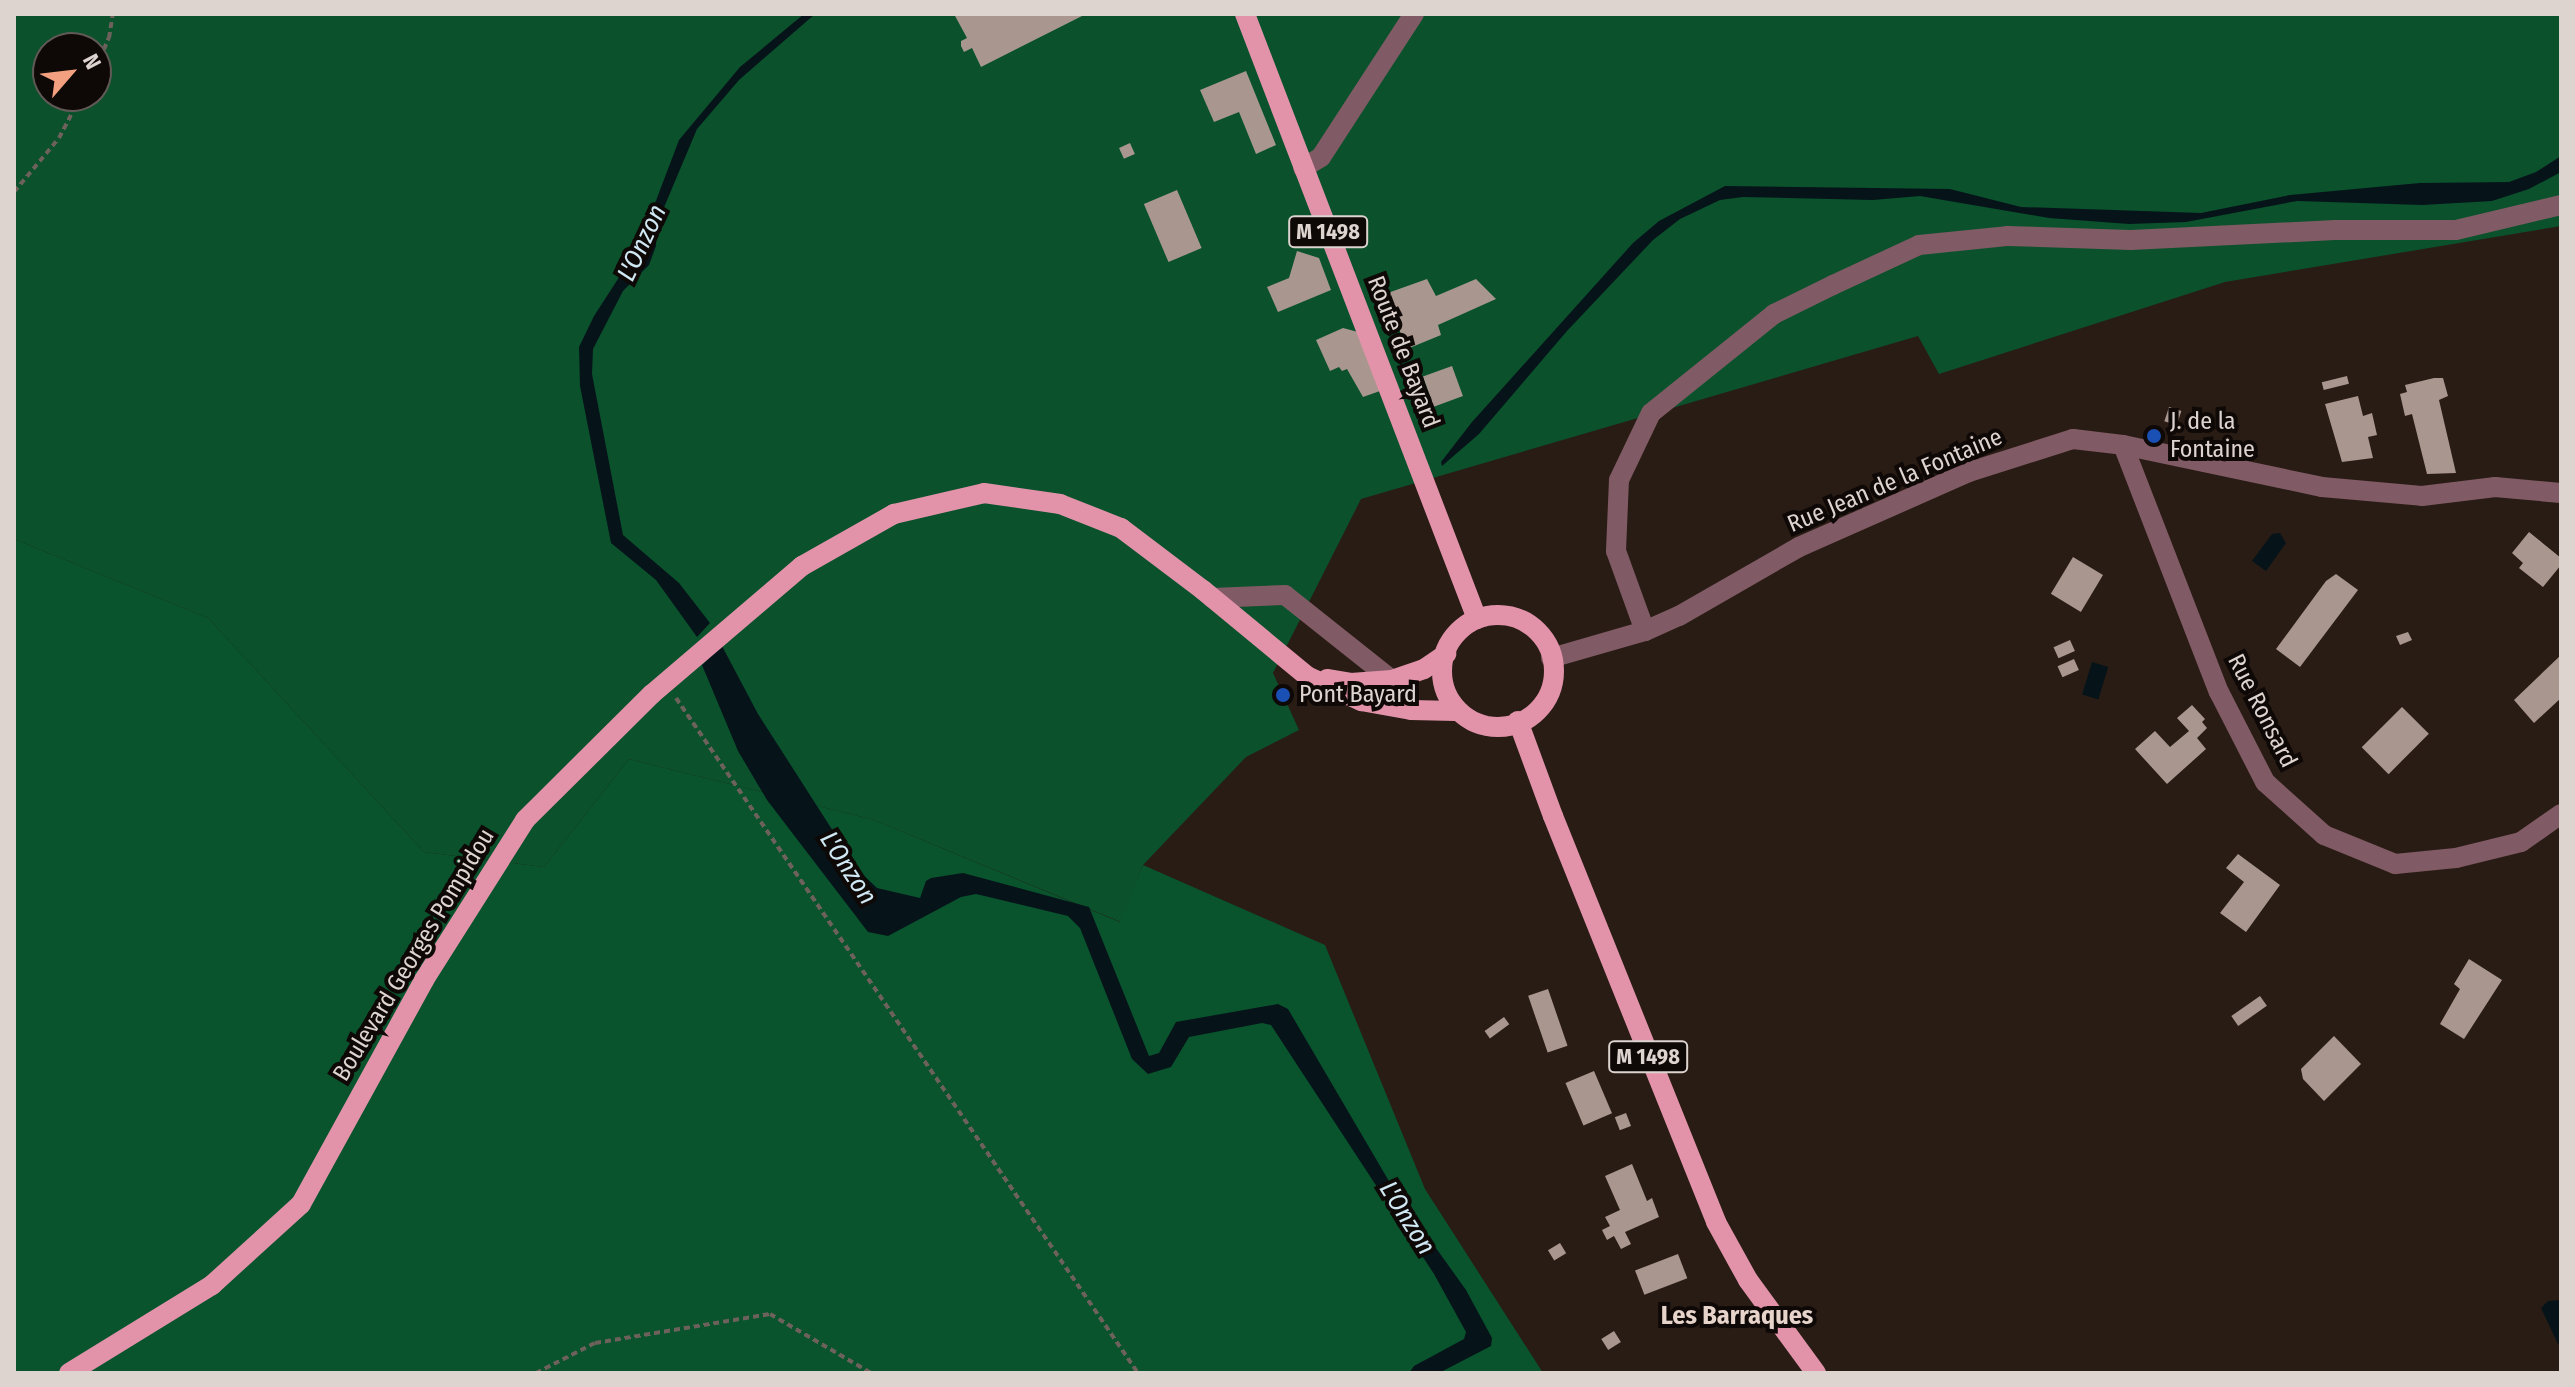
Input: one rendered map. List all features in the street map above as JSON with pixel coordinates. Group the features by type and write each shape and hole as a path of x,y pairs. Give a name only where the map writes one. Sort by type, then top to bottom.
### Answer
{"main road":[{"name":"Route de Bayard","path":"1245,14 1477,619"},
{"name":"Boulevard Georges Pompidou","path":"69,1373 212,1285 301,1204 424,980 525,820 667,682 802,566 894,514 984,493 1060,504 1121,528 1208,594 1307,676 1340,693 1388,707 1455,711"},
{"path":"1498,614 1532,625 1545,641 1551,658 1549,697 1534,713 1518,721 1495,727 1476,724 1455,711 1444,683 1446,654 1454,637 1477,619 1498,614"},
{"path":"1307,676 1351,683 1392,680 1424,669 1446,654"},
{"name":"M 1498","path":"1518,721 1716,1222 1748,1280 1816,1373"}],"street":[{"path":"1303,168 1321,157 1414,14"},
{"path":"1645,631 1616,551 1619,480 1651,413 1774,314 1847,278 1919,245 2007,236 2131,240 2335,230 2456,230 2561,205"},
{"name":"Rue Jean de la Fontaine","path":"1551,658 1645,631 1679,616 1799,547 1969,472 2073,439 2123,445 2193,463 2322,487 2422,496 2495,487 2561,493"},
{"name":"Rue Ronsard","path":"2123,445 2219,692 2265,782 2324,835 2395,864 2456,858 2521,842 2561,814"},
{"path":"1208,594 1285,595 1392,680"}],"path":[{"path":"14,192 59,138 73,112"},
{"path":"667,682 685,715 1138,1373"},
{"path":"536,1373 595,1343 770,1314 871,1373"}],"green space":[{"path":"14,14 2561,14 2561,226 2225,282 1939,374 1918,336 1361,499 1273,673 1299,730 1246,757 1143,865 1121,922 874,820 629,759 544,867 424,852 208,618 14,539"},
{"path":"14,539 208,618 424,852 544,867 629,759 874,820 1120,922 1143,865 1325,945 1425,1189 1543,1373 14,1373"}],"water":[{"name":"L'Onzon","path":"804,14 815,14 739,80 697,129 657,224 656,246 649,265 623,291 593,349 592,374 623,535 679,583 710,623 697,637 656,580 611,543 580,386 579,347 594,316 638,248 679,140 740,67"},
{"path":"2561,156 2561,172 2529,189 2492,201 2422,205 2297,201 2186,222 2129,224 2049,218 1920,196 1873,200 1743,197 1720,200 1680,219 1653,240 1567,331 1479,434 1442,466 1441,462 1472,422 1633,243 1659,221 1725,186 1950,189 2021,207 2201,213 2290,195 2420,183 2509,182 2536,172"},
{"path":"2280,533 2286,543 2266,571 2252,561 2272,534"},
{"name":"L'Onzon","path":"722,646 758,714 858,870 877,888 920,898 926,881 931,878 963,873 1089,907 1149,1056 1159,1053 1176,1022 1278,1004 1288,1009 1393,1188 1466,1290 1492,1338 1491,1346 1439,1373 1409,1373 1414,1366 1464,1339 1466,1332 1434,1274 1271,1025 1262,1023 1189,1037 1171,1067 1148,1074 1132,1059 1080,928 1068,916 976,894 961,897 888,936 868,932 767,800 738,751 702,665"},
{"path":"2092,662 2108,667 2098,699 2082,695"},
{"path":"2560,1300 2561,1342 2558,1344 2541,1308 2548,1301"}],"building":[{"path":"954,14 1086,14 981,67 972,48 964,52 961,41 967,38"},
{"path":"1246,71 1276,145 1256,154 1239,112 1214,122 1200,90"},
{"path":"1130,143 1135,154 1124,159 1119,148"},
{"path":"1177,190 1202,248 1168,262 1144,204"},
{"path":"1297,251 1319,258 1331,290 1278,312 1267,287 1289,278"},
{"path":"1427,279 1436,296 1476,279 1496,299 1438,325 1441,335 1407,349 1385,294"},
{"path":"1343,328 1358,332 1380,391 1363,397 1347,369 1342,371 1339,367 1330,371 1316,340"},
{"path":"1452,366 1463,396 1434,407 1423,377"},
{"path":"2347,376 2349,384 2324,390 2322,382"},
{"path":"2443,378 2448,396 2439,400 2456,473 2427,474 2412,414 2405,416 2400,394 2407,392 2405,385"},
{"path":"2358,396 2363,416 2372,413 2377,435 2368,437 2373,458 2342,462 2325,404"},
{"path":"2169,407 2181,411 2177,425 2164,421"},
{"path":"2529,532 2561,558 2561,565 2543,587 2519,568 2523,563 2512,553"},
{"path":"2073,557 2103,575 2081,612 2051,594"},
{"path":"2336,574 2358,590 2300,667 2276,649 2326,581"},
{"path":"2408,632 2412,640 2400,645 2396,636"},
{"path":"2070,640 2075,651 2058,658 2054,647"},
{"path":"2561,655 2561,698 2534,723 2514,700"},
{"path":"2074,659 2079,670 2062,677 2058,666"},
{"path":"2192,705 2205,719 2202,722 2207,728 2197,738 2206,749 2167,784 2135,749 2155,731 2170,747 2189,731 2177,718"},
{"path":"2402,707 2429,734 2389,774 2362,747"},
{"path":"2238,854 2280,885 2246,932 2220,913 2244,882 2226,868"},
{"path":"2469,959 2502,980 2464,1039 2440,1024 2460,989 2454,984"},
{"path":"1548,989 1568,1046 1548,1053 1528,996"},
{"path":"2260,996 2267,1006 2238,1026 2231,1016"},
{"path":"1504,1017 1509,1024 1490,1038 1485,1031"},
{"path":"2334,1036 2361,1064 2324,1101 2303,1079 2301,1069"},
{"path":"1594,1071 1612,1113 1583,1125 1565,1083"},
{"path":"1626,1113 1631,1126 1620,1130 1615,1117"},
{"path":"1632,1164 1647,1201 1652,1198 1659,1217 1625,1232 1631,1244 1621,1249 1614,1236 1607,1240 1602,1230 1610,1226 1605,1217 1620,1210 1605,1176"},
{"path":"1560,1243 1566,1253 1554,1260 1548,1250"},
{"path":"1678,1254 1687,1278 1644,1295 1635,1270"},
{"path":"1614,1331 1621,1342 1608,1350 1601,1339"}],"place":[{"name":"J. de la Fontaine","path":"2154,436"},
{"name":"Pont Bayard","path":"1283,695"}],"district":[{"name":"Les Barraques","path":"1737,1316"}]}
